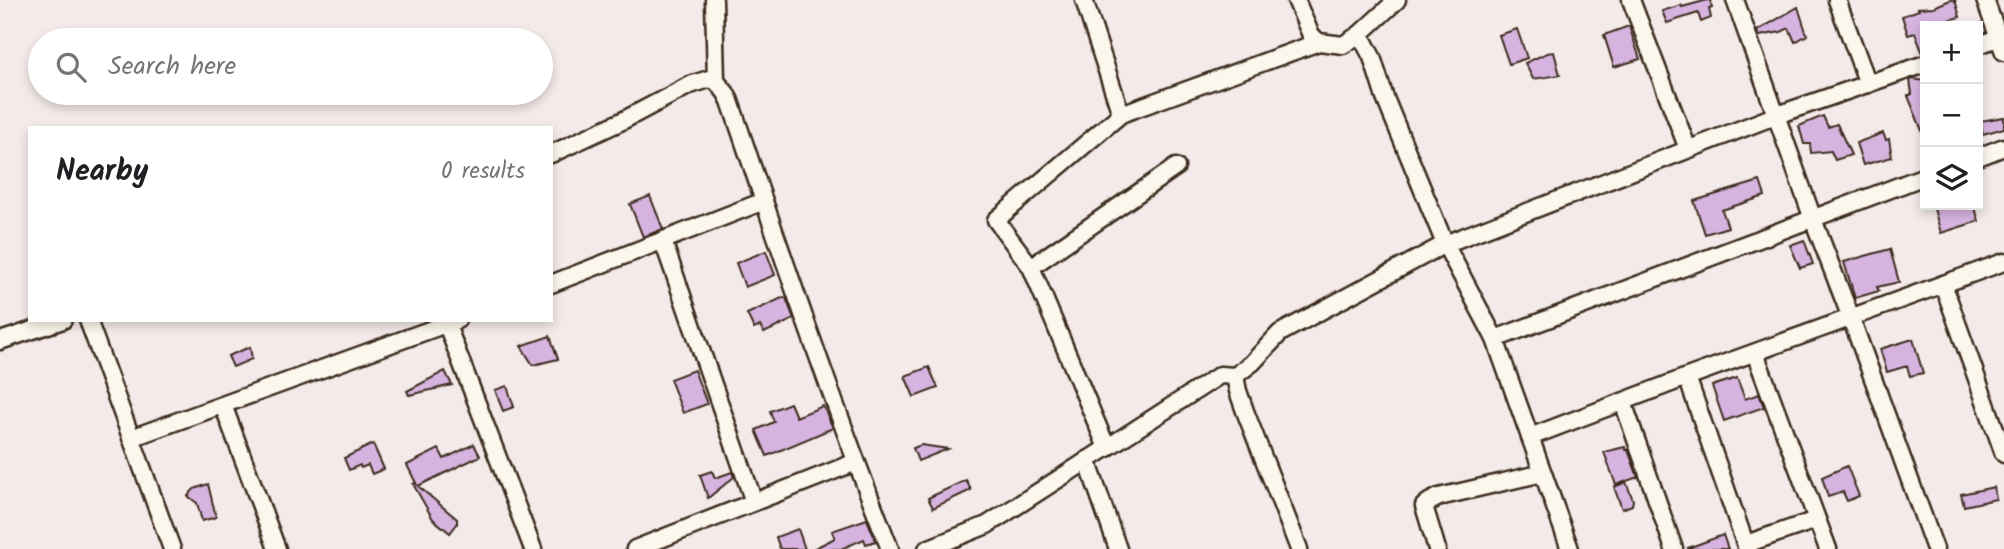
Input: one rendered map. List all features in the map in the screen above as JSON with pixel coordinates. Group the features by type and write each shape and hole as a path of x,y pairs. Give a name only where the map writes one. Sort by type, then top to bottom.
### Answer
{"street":[{"path":"714,0 716,81"},
{"path":"1084,0 1121,114"},
{"path":"1296,0 1310,33 1319,42"},
{"path":"1107,448 1031,267 996,220 1121,114 1319,42 1343,45 1360,34 1397,0"},
{"path":"1631,0 1688,149"},
{"path":"1735,0 1935,549"},
{"path":"1837,0 1868,84"},
{"path":"1983,44 2002,42 1985,0"},
{"path":"1360,34 1372,57 1385,98 1445,244 1495,339 1543,473 1565,547"},
{"path":"927,549 987,525 1220,375 1235,376 1252,363 1280,333 1445,244 1777,115 1920,66"},
{"path":"553,153 690,85 709,79 721,86 730,102 856,462 891,549"},
{"path":"1983,155 2004,147"},
{"path":"1031,267 1177,167"},
{"path":"1495,339 1920,178"},
{"path":"553,283 764,201"},
{"path":"663,241 754,502"},
{"path":"1530,437 2004,262"},
{"path":"1943,284 2004,454"},
{"path":"0,341 57,322"},
{"path":"89,322 172,549"},
{"path":"131,438 450,322 533,549"},
{"path":"1755,353 1828,549"},
{"path":"1235,376 1241,401 1299,549"},
{"path":"1687,377 1746,546 1816,520"},
{"path":"1623,402 1674,549"},
{"path":"223,405 277,549"},
{"path":"1087,460 1118,549"},
{"path":"635,549 856,462"},
{"path":"1437,549 1424,506 1429,502 1438,497 1543,473"}],"building":[{"path":"1710,0 1711,18 1701,22 1698,13 1667,23 1662,11 1681,5 1682,7"},
{"path":"1955,0 1960,17 1944,21 1920,21 1920,46 1915,33 1908,35 1902,16 1919,10 1918,8 1934,7"},
{"path":"1798,7 1807,35 1795,42 1789,28 1759,36 1757,31"},
{"path":"1629,26 1640,59 1614,67 1604,35"},
{"path":"1517,29 1527,58 1509,64 1499,35"},
{"path":"1554,52 1560,75 1533,79 1525,63"},
{"path":"1910,80 1920,80 1920,126 1908,96 1912,94"},
{"path":"1823,116 1828,127 1837,124 1851,155 1835,160 1831,151 1811,153 1810,144 1804,144 1799,126"},
{"path":"2004,117 2004,128 1983,134 1983,120"},
{"path":"1883,133 1886,140 1889,139 1892,157 1863,165 1856,143"},
{"path":"1760,181 1765,196 1722,210 1728,227 1705,234 1694,201"},
{"path":"650,196 663,229 643,237 630,204"},
{"path":"1934,210 1976,210 1979,221 1941,233"},
{"path":"1804,240 1813,264 1800,268 1790,245"},
{"path":"1890,249 1899,282 1877,287 1879,291 1855,298 1844,262"},
{"path":"766,251 775,275 745,287 736,263"},
{"path":"786,298 794,319 764,333 760,326 754,329 747,314"},
{"path":"550,336 558,359 533,365 521,346"},
{"path":"1913,339 1923,373 1910,376 1907,366 1887,372 1880,349"},
{"path":"250,347 252,359 233,367 228,356"},
{"path":"929,367 938,388 914,397 905,376"},
{"path":"694,370 707,404 683,413 670,379"},
{"path":"445,371 452,385 409,395 407,391"},
{"path":"1737,378 1745,399 1759,394 1764,407 1724,421 1712,386"},
{"path":"507,386 514,407 503,411 495,390"},
{"path":"790,403 796,417 823,406 833,428 767,456 756,430 774,422 770,411"},
{"path":"373,444 384,469 372,474 368,465 361,468 360,465 349,470 344,458"},
{"path":"474,444 480,456 418,486 457,519 457,524 450,533 433,519 413,484 417,485 407,465 439,449 444,459"},
{"path":"921,445 948,449 918,461 913,448"},
{"path":"1625,447 1638,477 1616,485 1604,452"},
{"path":"1847,466 1859,496 1847,501 1843,492 1828,497 1822,477"},
{"path":"712,471 715,478 732,472 734,477 708,498 700,475"},
{"path":"966,480 971,490 933,508 928,498"},
{"path":"1626,482 1633,500 1632,505 1622,509 1614,487"},
{"path":"208,484 216,517 202,521 197,503 188,496 194,489"},
{"path":"1994,487 1996,499 1964,506 1961,494"},
{"path":"867,519 876,541 866,544 864,539 841,549 813,549 835,538 832,531"},
{"path":"798,529 805,549 780,549 776,537"},
{"path":"1723,535 1728,549 1688,548"}]}
